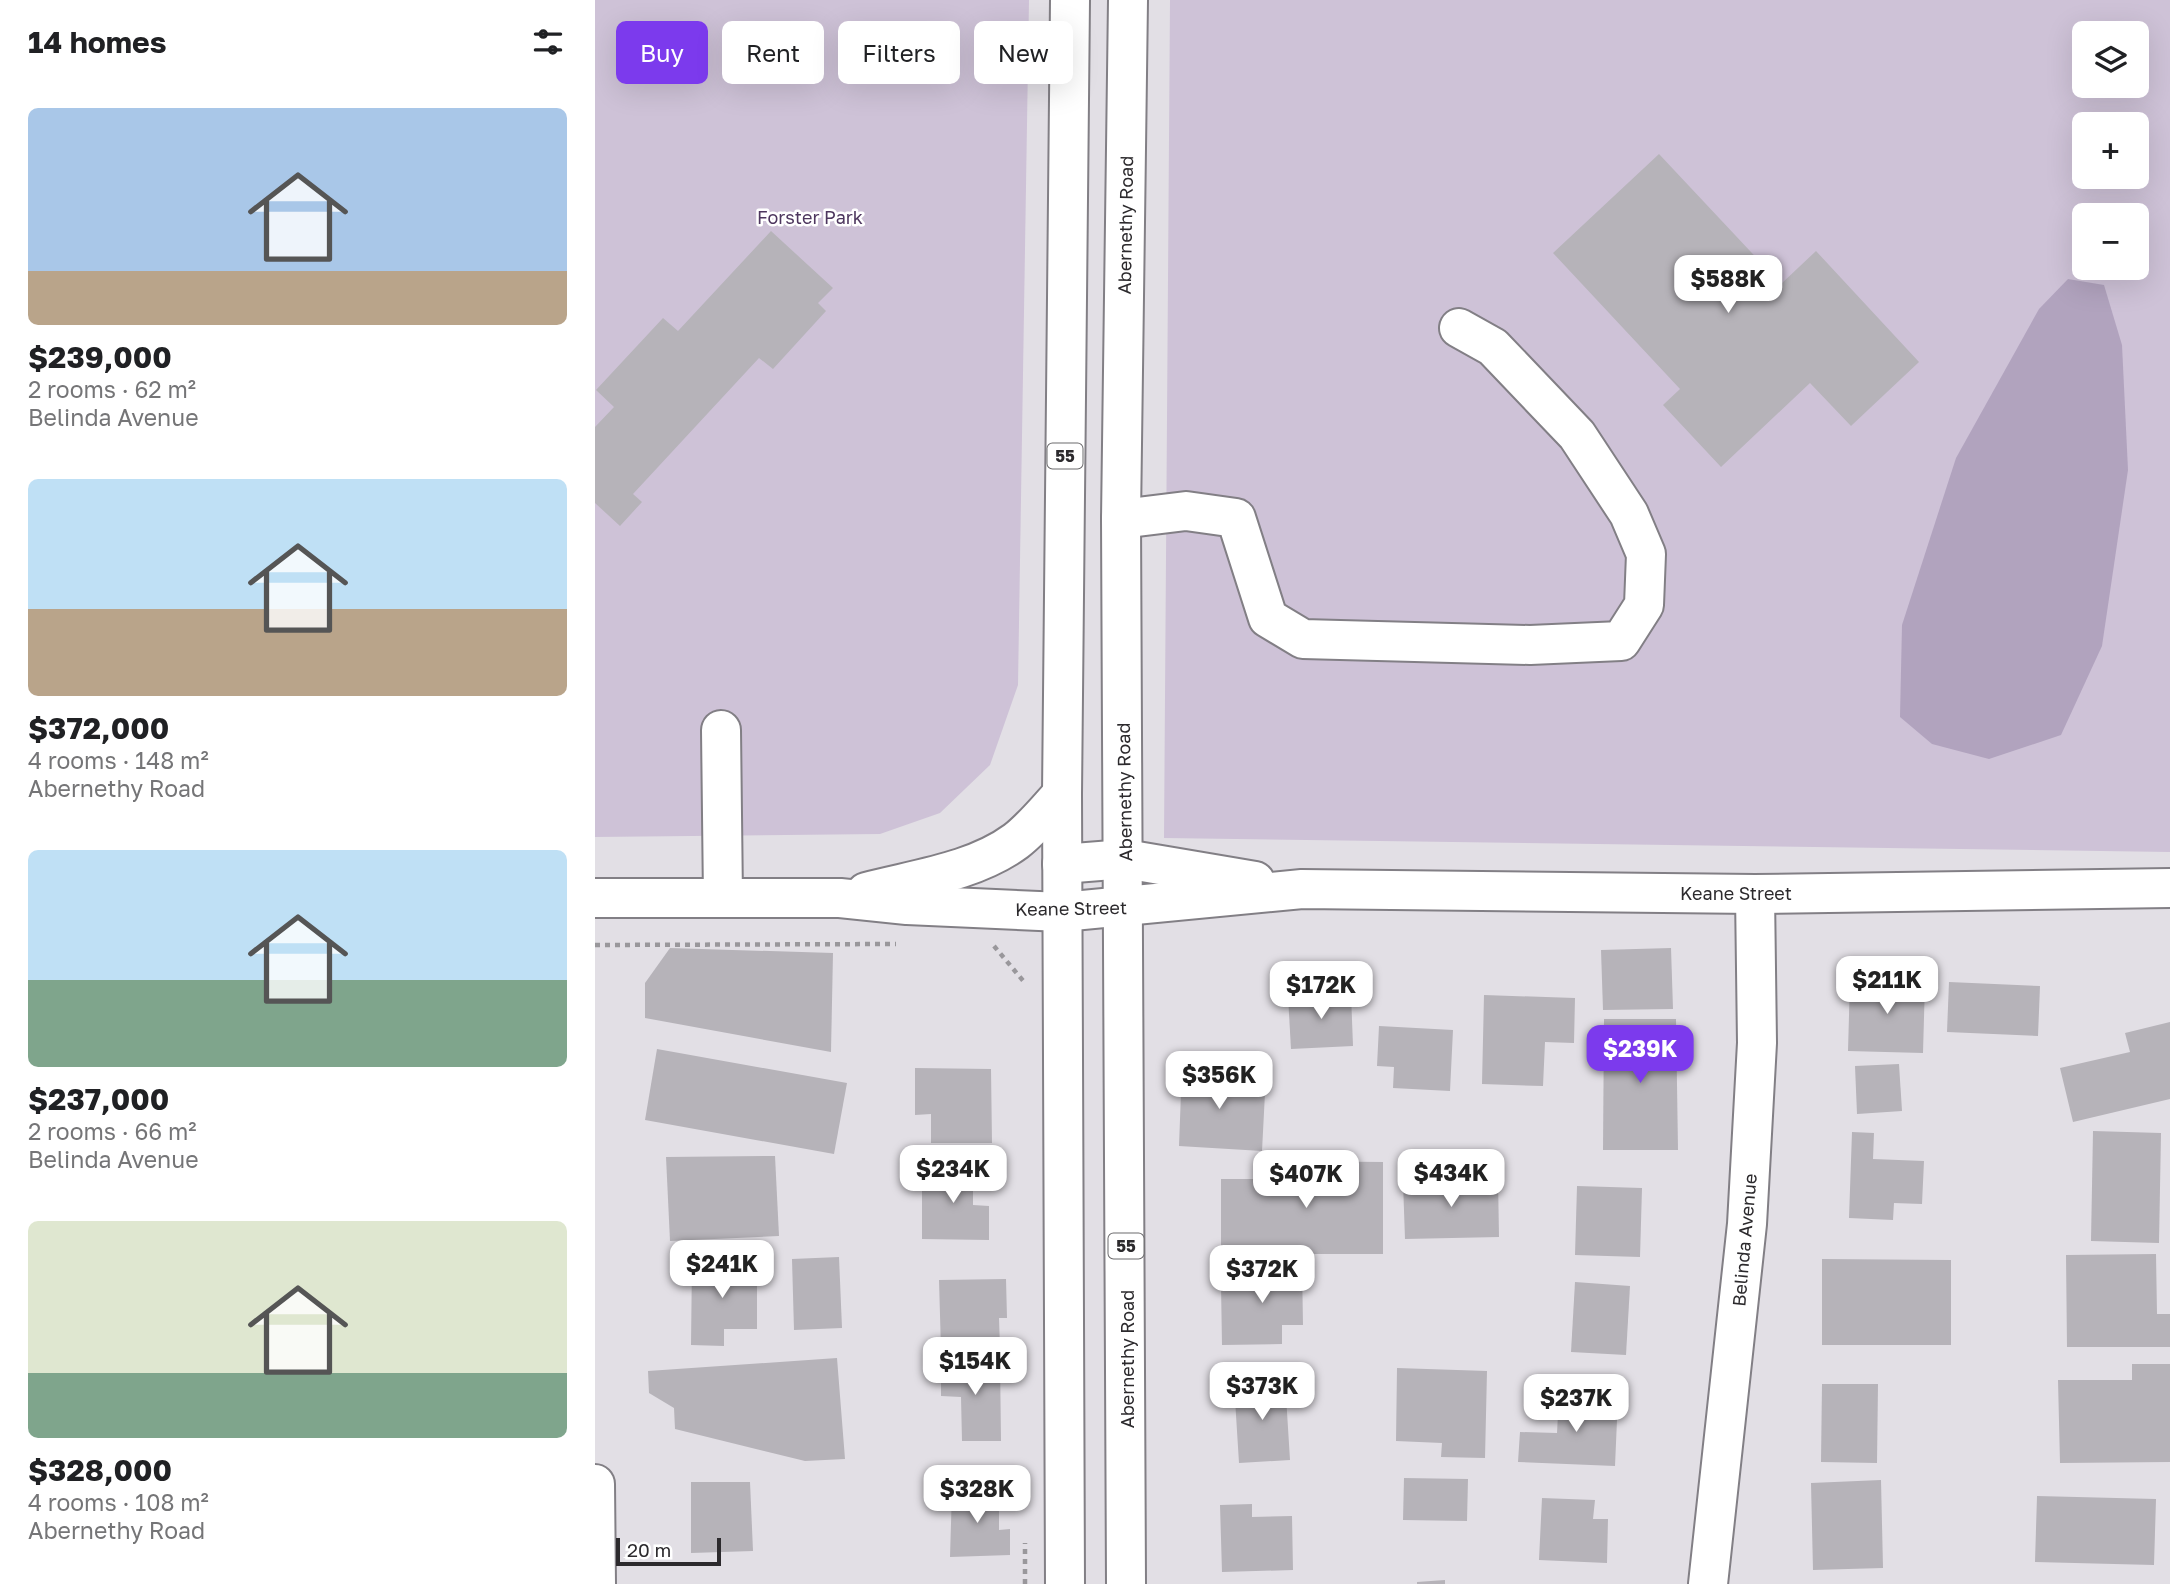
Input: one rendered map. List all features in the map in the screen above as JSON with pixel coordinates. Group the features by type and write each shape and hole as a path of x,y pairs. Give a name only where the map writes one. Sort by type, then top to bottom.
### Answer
{"street":[{"name":"55","path":"1065,1584 1062,794 1070,0"},
{"name":"Abernethy Road","path":"1126,1584 1125,859 1121,519 1128,0"},
{"path":"1121,519 1186,511 1237,517 1268,618 1303,639 1530,645 1621,642 1644,605 1646,554 1629,514 1577,435 1493,347 1459,327"},
{"path":"721,730 723,898"},
{"name":"Keane Street","path":"840,898 953,869 1003,850 1032,827 1062,794"},
{"name":"Keane Street","path":"1062,864 1125,859 1302,889"},
{"name":"Keane Street","path":"595,898 840,898 907,905 1062,912 1302,889 1755,894 2170,888"},
{"name":"Belinda Avenue","path":"1708,1584 1747,1224 1757,1043 1755,894"},
{"path":"595,1484 596,1584"}],"path":[{"path":"595,945 910,944"},
{"path":"992,944 1029,987"},
{"path":"1024,1584 1025,1528"}],"green space":[{"name":"Forster Park","path":"595,0 1029,0 1029,21 974,21 974,84 1028,84 1018,685 990,765 940,813 880,834 595,837"},
{"path":"1170,0 2170,0 2170,852 1164,838"}],"shaded area":[{"path":"2068,279 2104,285 2122,345 2128,470 2102,646 2061,735 1989,759 1932,744 1900,717 1902,625 1956,458 2039,309"}],"building":[{"path":"1659,154 1781,284 1816,251 1919,362 1851,426 1810,383 1721,467 1663,405 1680,389 1553,253"},
{"path":"771,231 833,288 818,303 826,311 773,369 759,358 633,494 642,502 620,526 595,503 595,427 614,407 596,390 663,318 678,331"},
{"path":"670,948 833,953 831,1052 645,1018 645,983"},
{"path":"1671,948 1673,1009 1603,1010 1601,950"},
{"path":"1850,980 1925,982 1923,1053 1848,1051"},
{"path":"1949,982 2040,986 2038,1036 1947,1032"},
{"path":"1351,994 1353,1046 1291,1049 1288,996"},
{"path":"1484,995 1575,998 1574,1043 1545,1042 1543,1086 1482,1084"},
{"path":"1604,1019 1676,1019 1678,1150 1603,1150"},
{"path":"2170,1022 2170,1099 2073,1122 2060,1068 2130,1052 2125,1033"},
{"path":"1379,1026 1453,1030 1450,1091 1393,1088 1394,1067 1377,1066"},
{"path":"657,1049 847,1083 834,1154 645,1120"},
{"path":"1899,1064 1902,1111 1857,1114 1855,1066"},
{"path":"1182,1066 1239,1068 1238,1092 1265,1093 1262,1151 1179,1146"},
{"path":"915,1068 991,1069 992,1143 931,1143 931,1114 915,1115"},
{"path":"2093,1131 2161,1133 2159,1243 2091,1241"},
{"path":"1852,1132 1874,1133 1873,1159 1924,1161 1922,1204 1894,1203 1893,1220 1849,1218"},
{"path":"775,1156 779,1236 670,1241 666,1157"},
{"path":"1279,1161 1383,1162 1383,1254 1221,1254 1221,1179 1278,1179"},
{"path":"934,1162 973,1163 973,1205 989,1206 989,1240 922,1239 922,1184 933,1185"},
{"path":"1498,1179 1499,1237 1405,1239 1403,1182"},
{"path":"1577,1186 1642,1188 1640,1257 1575,1255"},
{"path":"2156,1254 2157,1314 2170,1314 2170,1347 2067,1347 2066,1255"},
{"path":"839,1257 842,1328 794,1330 792,1259"},
{"path":"1822,1259 1951,1260 1951,1345 1822,1345"},
{"path":"692,1262 757,1263 757,1329 724,1329 724,1346 691,1345"},
{"path":"1302,1265 1303,1325 1282,1325 1282,1344 1222,1345 1221,1285 1240,1284 1240,1267"},
{"path":"1006,1279 1007,1318 999,1318 1000,1348 941,1350 939,1280"},
{"path":"1575,1282 1630,1286 1626,1355 1571,1352"},
{"path":"837,1358 845,1459 805,1461 675,1429 674,1408 649,1393 648,1371"},
{"path":"1000,1360 1001,1441 962,1441 961,1397 941,1396 941,1361"},
{"path":"2132,1364 2170,1364 2170,1462 2060,1463 2058,1380 2132,1380"},
{"path":"1397,1368 1487,1371 1485,1458 1441,1457 1442,1443 1396,1441"},
{"path":"1285,1380 1290,1460 1239,1463 1234,1383"},
{"path":"1822,1384 1878,1384 1877,1463 1821,1462"},
{"path":"1559,1395 1618,1397 1615,1466 1518,1462 1520,1432 1557,1433"},
{"path":"1404,1478 1468,1479 1467,1521 1403,1520"},
{"path":"1881,1480 1883,1568 1813,1570 1811,1483"},
{"path":"691,1482 750,1482 753,1551 691,1553"},
{"path":"952,1490 999,1491 999,1530 1010,1529 1010,1555 950,1557"},
{"path":"2037,1496 2156,1499 2154,1565 2035,1562"},
{"path":"1542,1498 1595,1500 1593,1519 1608,1519 1607,1563 1539,1560"},
{"path":"1252,1504 1252,1517 1292,1516 1293,1570 1222,1572 1220,1505"},
{"path":"1445,1580 1445,1584 1417,1584 1417,1582"}]}
